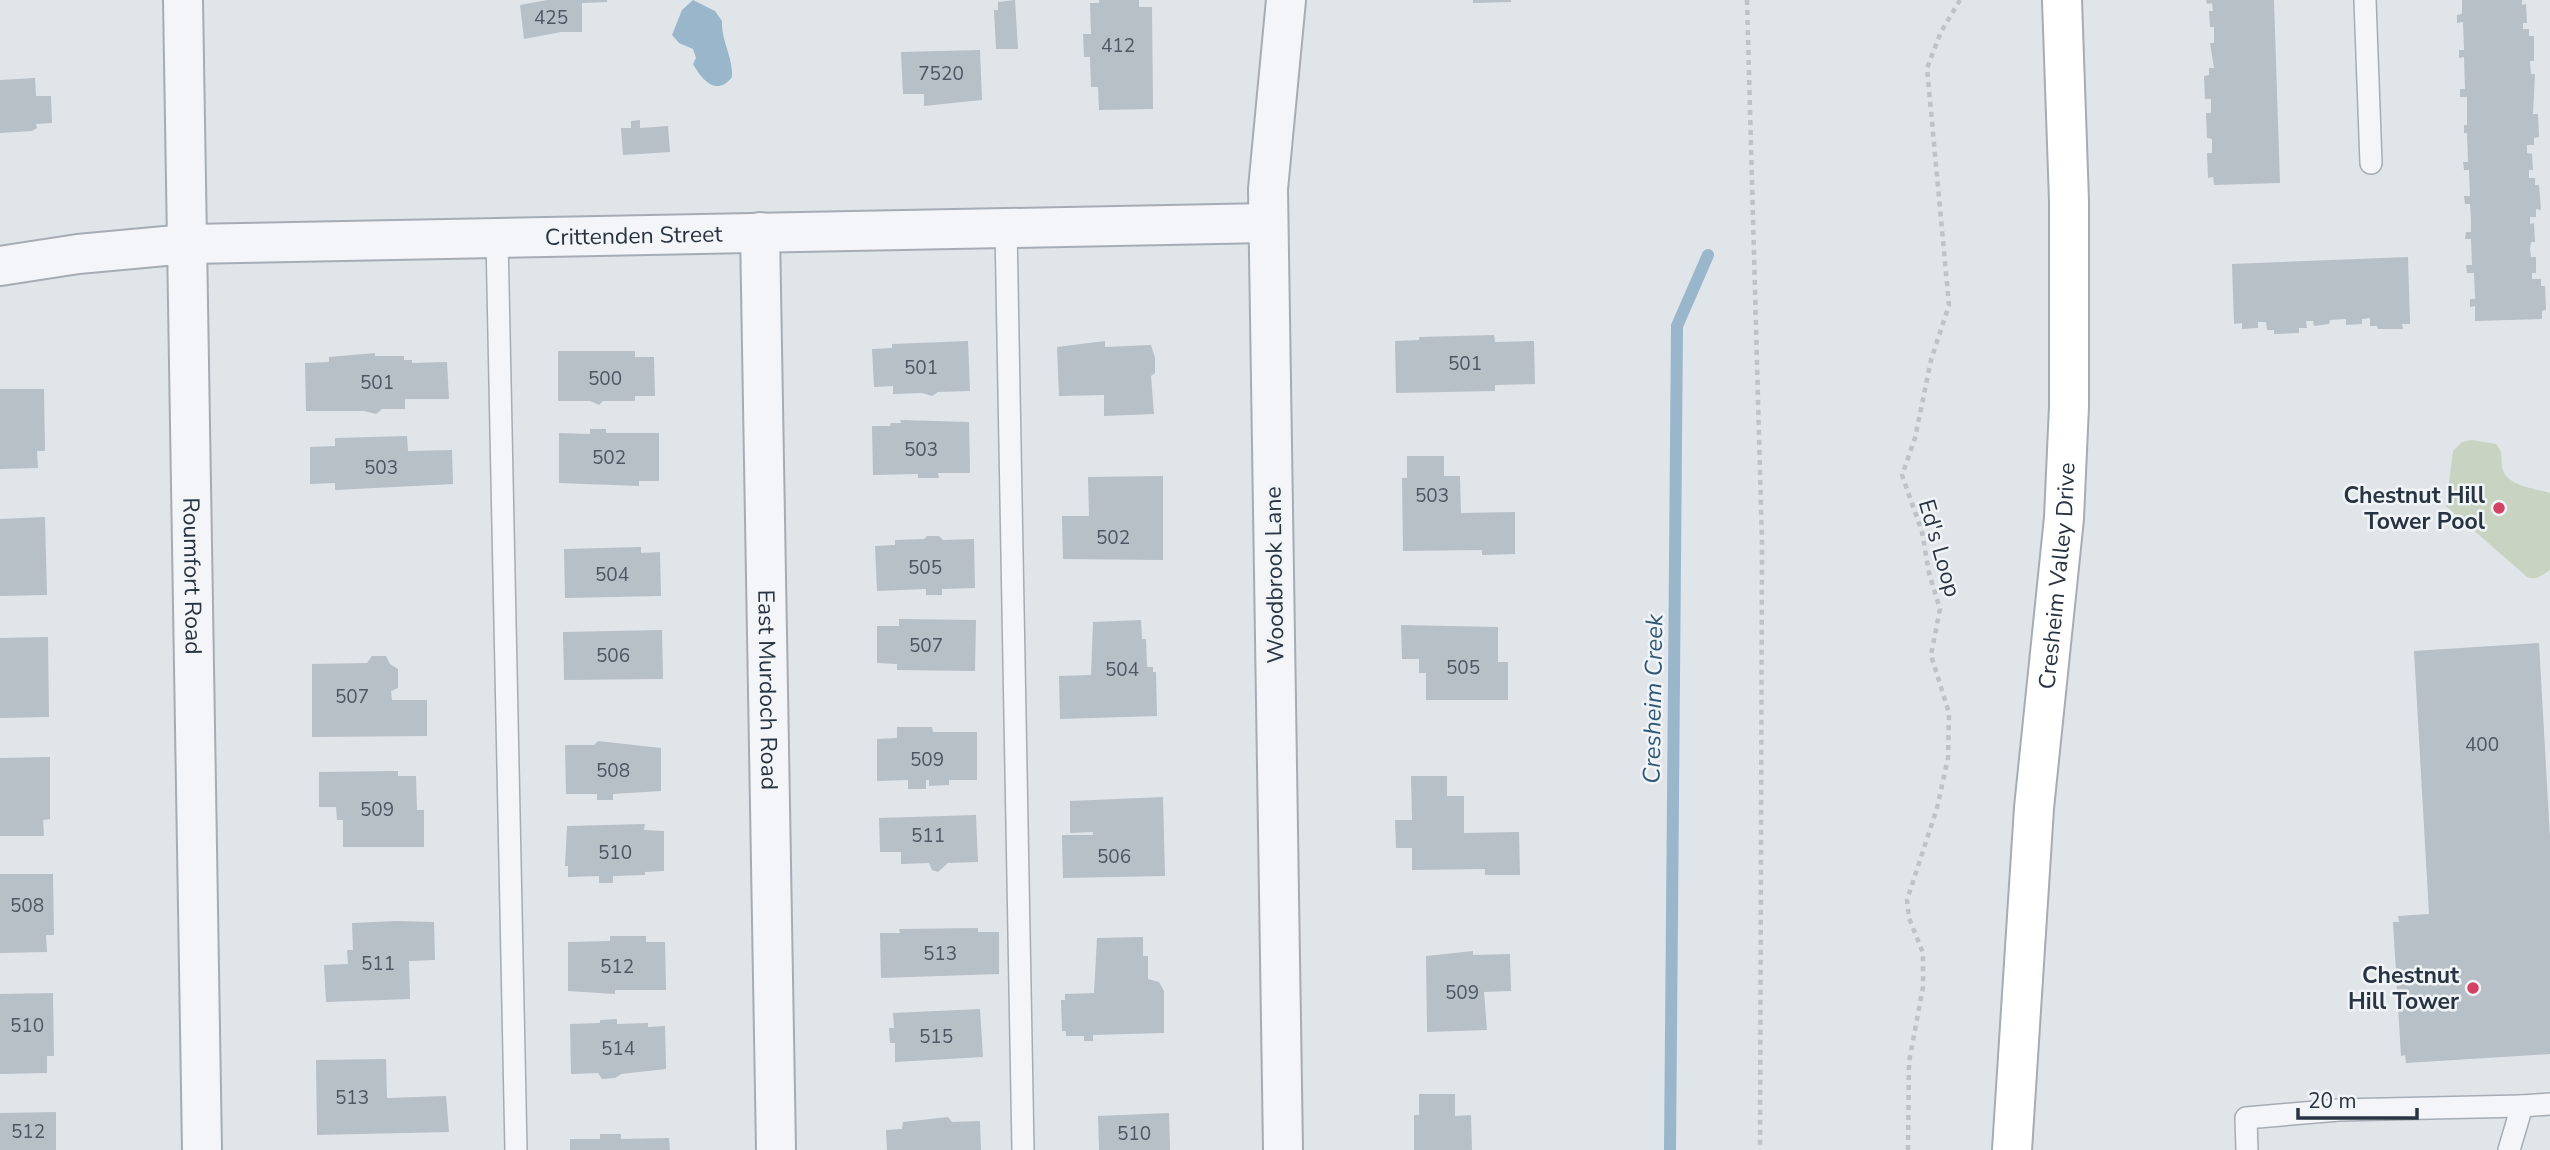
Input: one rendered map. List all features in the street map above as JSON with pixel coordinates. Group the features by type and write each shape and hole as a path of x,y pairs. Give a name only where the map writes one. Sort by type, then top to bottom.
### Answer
{"main road":[{"name":"Cresheim Valley Drive","path":"2012,1150 2034,808 2064,518 2069,406 2069,228 2062,0"}],"street":[{"name":"Roumfort Road","path":"183,0 202,1150"},
{"name":"Woodbrook Lane","path":"1283,1150 1268,223 1270,155 1286,0"},
{"name":"Crittenden Street","path":"0,266 78,254 187,244 1268,223"},
{"name":"East Murdoch Road","path":"760,232 776,1150"}],"lane":[{"path":"2365,0 2371,163"},
{"path":"1006,228 1023,1150"},
{"path":"497,238 516,1150"},
{"path":"2247,1150 2246,1118 2339,1110 2550,1104"},
{"path":"2509,1150 2522,1106"}],"path":[{"path":"1747,0 1762,544 1760,1150"},
{"name":"Ed's Loop","path":"1908,1150 1909,1062 1923,987 1923,953 1909,918 1907,900 1937,808 1948,758 1949,713 1931,655 1940,609 1928,573 1922,532 1902,475 1916,438 1931,360 1948,305 1927,68 1941,32 1961,0"}],"green space":[{"name":"Chestnut Hill Tower Pool","path":"2472,440 2496,444 2501,452 2504,473 2508,478 2528,488 2550,493 2550,570 2539,577 2527,577 2446,506 2453,451 2462,442"}],"water":[{"path":"693,0 715,11 722,21 732,77 720,86 710,84 700,75 693,64 696,58 693,49 679,43 672,35 682,10"}],"building":[{"path":"547,0 607,2 582,3 582,32 561,32 524,39 520,5"},
{"path":"1015,0 1018,49 996,49 994,10 998,10 998,2"},
{"path":"1099,0 1139,0 1139,7 1152,7 1153,109 1099,110 1098,87 1091,87 1090,57 1084,57 1083,34 1091,34 1090,3 1099,3"},
{"path":"1473,0 1511,0 1511,2 1473,3"},
{"path":"2206,0 2274,0 2280,183 2214,185 2213,177 2208,178 2207,153 2212,153 2212,139 2207,138 2206,113 2211,113 2211,99 2205,99 2204,76 2209,75 2209,68 2214,68 2210,43 2214,43 2214,27 2210,27 2209,11 2213,11 2212,3 2207,4"},
{"path":"2462,0 2522,0 2522,5 2526,4 2527,23 2523,23 2523,29 2529,29 2529,36 2534,36 2534,61 2530,61 2531,74 2535,74 2533,114 2538,114 2539,137 2534,138 2534,145 2527,145 2527,153 2532,154 2533,170 2529,170 2529,178 2535,178 2535,185 2539,185 2541,210 2536,209 2536,217 2530,217 2530,224 2534,223 2535,242 2531,242 2530,249 2531,257 2536,257 2536,273 2532,273 2532,279 2541,279 2541,286 2545,286 2546,310 2542,311 2542,319 2475,321 2475,306 2470,307 2470,299 2475,299 2474,273 2467,273 2466,265 2472,265 2471,239 2465,239 2466,232 2471,232 2470,204 2465,204 2464,196 2470,196 2469,170 2464,170 2463,162 2468,162 2467,133 2464,133 2464,125 2467,125 2467,97 2460,97 2460,89 2465,89 2464,57 2459,58 2459,50 2464,50 2463,22 2457,23 2457,15 2462,14"},
{"path":"980,50 982,100 924,106 924,94 903,94 901,52"},
{"path":"35,78 36,96 51,96 52,123 36,124 37,128 32,131 0,133 0,80"},
{"path":"640,120 640,128 668,126 670,152 623,155 621,128 631,128 631,121"},
{"path":"2408,257 2410,324 2402,324 2403,329 2378,329 2377,326 2370,326 2370,318 2362,319 2362,324 2346,325 2346,319 2330,320 2329,324 2314,326 2313,321 2306,321 2307,328 2299,328 2299,333 2274,334 2274,330 2267,330 2266,322 2258,322 2258,328 2242,329 2242,323 2234,324 2232,264"},
{"path":"1494,335 1495,342 1534,341 1535,384 1495,385 1495,391 1396,393 1395,341 1419,340 1419,337"},
{"path":"968,341 970,391 938,392 932,396 922,393 893,394 893,386 874,387 872,349 892,348 892,344"},
{"path":"1105,341 1105,347 1151,345 1155,358 1155,373 1151,376 1154,414 1104,416 1104,395 1059,396 1057,347"},
{"path":"558,351 635,351 635,357 654,357 655,396 635,396 635,401 603,401 599,405 590,401 558,401"},
{"path":"375,353 375,356 404,356 404,360 412,360 412,363 447,362 449,399 405,399 405,409 382,409 376,414 364,411 306,411 305,363 329,362 329,357"},
{"path":"0,389 44,389 45,451 37,451 38,468 0,469"},
{"path":"900,420 969,422 970,473 938,473 939,478 918,478 918,474 873,475 872,426 890,426 891,423 901,423"},
{"path":"590,429 606,429 606,433 659,433 659,481 639,481 639,486 559,483 559,433 590,434"},
{"path":"407,436 408,451 452,450 453,484 335,490 335,483 310,484 310,447 335,446 335,438"},
{"path":"1407,456 1444,456 1444,476 1460,476 1461,513 1515,512 1515,554 1482,555 1482,550 1403,551 1402,478 1407,478"},
{"path":"1163,476 1163,560 1063,559 1062,516 1089,516 1088,477"},
{"path":"45,517 47,595 0,596 0,519"},
{"path":"927,536 939,536 943,540 974,539 975,588 942,589 942,595 926,595 926,589 877,591 875,546 895,545 895,540 924,539"},
{"path":"641,547 641,553 660,552 661,596 565,598 564,549"},
{"path":"899,619 976,620 975,671 897,670 897,664 877,663 877,626 899,626"},
{"path":"1141,620 1142,639 1146,639 1147,667 1153,667 1153,672 1156,672 1157,716 1060,719 1059,676 1091,675 1093,622"},
{"path":"1401,625 1498,627 1498,662 1508,662 1508,700 1426,700 1426,673 1419,673 1419,659 1402,659"},
{"path":"662,630 663,679 564,680 563,632"},
{"path":"48,637 49,717 0,718 0,638"},
{"path":"2539,643 2550,837 2550,1054 2406,1063 2405,1055 2401,1056 2393,922 2399,922 2398,916 2429,914 2414,651"},
{"path":"372,656 386,656 390,664 398,669 398,688 391,691 392,700 427,700 427,736 312,737 312,664 367,663"},
{"path":"897,727 932,727 933,732 977,732 977,780 949,780 949,785 929,786 929,780 926,780 926,789 908,789 908,780 877,781 877,739 897,738"},
{"path":"598,741 661,748 661,791 613,794 613,800 597,800 597,794 566,794 565,745 594,745"},
{"path":"50,757 50,819 43,820 44,836 0,836 0,758"},
{"path":"398,771 398,776 416,776 417,810 424,810 424,847 343,847 343,820 337,820 336,807 319,807 319,772"},
{"path":"1411,776 1447,776 1447,796 1464,796 1464,833 1519,832 1520,875 1485,875 1485,869 1412,870 1412,848 1396,848 1395,820 1412,820"},
{"path":"1163,797 1165,876 1063,878 1062,835 1093,835 1093,832 1070,833 1070,801"},
{"path":"976,815 978,862 948,863 938,872 932,870 929,863 901,864 901,852 880,852 879,818"},
{"path":"645,824 644,830 664,831 664,871 645,872 645,875 613,876 613,883 599,883 599,876 568,877 568,866 565,866 567,826"},
{"path":"0,874 53,874 54,935 46,935 47,952 0,953"},
{"path":"434,922 435,960 409,961 410,999 326,1002 324,965 348,964 347,950 353,950 352,923"},
{"path":"978,928 978,932 999,932 999,974 881,978 880,933 900,933 899,929"},
{"path":"610,936 646,936 646,942 665,942 666,990 615,990 615,994 568,991 568,942 610,941"},
{"path":"1143,937 1143,956 1148,956 1148,979 1159,982 1164,991 1164,1033 1093,1035 1093,1041 1084,1041 1084,1036 1066,1036 1066,1031 1062,1031 1061,1000 1065,1000 1065,994 1094,993 1097,938"},
{"path":"1473,951 1473,955 1510,954 1511,991 1484,992 1487,1030 1427,1032 1426,956"},
{"path":"53,993 54,1056 47,1056 47,1073 0,1074 0,994"},
{"path":"980,1009 983,1057 895,1062 895,1043 890,1043 889,1028 894,1028 893,1013"},
{"path":"617,1019 617,1024 648,1023 648,1027 665,1026 666,1069 602,1079 598,1073 571,1074 570,1024 600,1023 600,1020"},
{"path":"386,1059 387,1098 446,1096 449,1132 317,1135 316,1060"},
{"path":"1419,1094 1455,1094 1455,1116 1471,1115 1472,1150 1414,1150 1414,1115 1419,1115"},
{"path":"56,1112 56,1150 0,1150 0,1113"},
{"path":"1169,1113 1170,1150 1099,1150 1098,1116"},
{"path":"948,1117 952,1122 980,1121 981,1150 887,1150 886,1130 902,1129 903,1122"},
{"path":"600,1134 621,1134 621,1139 669,1138 670,1150 570,1150 570,1139 600,1139"}],"waterway":[{"name":"Cresheim Creek","path":"1670,1150 1677,326 1708,255"}],"place":[{"name":"Chestnut Hill Tower Pool","path":"2499,508"},
{"name":"Chestnut Hill Tower","path":"2473,988"}]}
